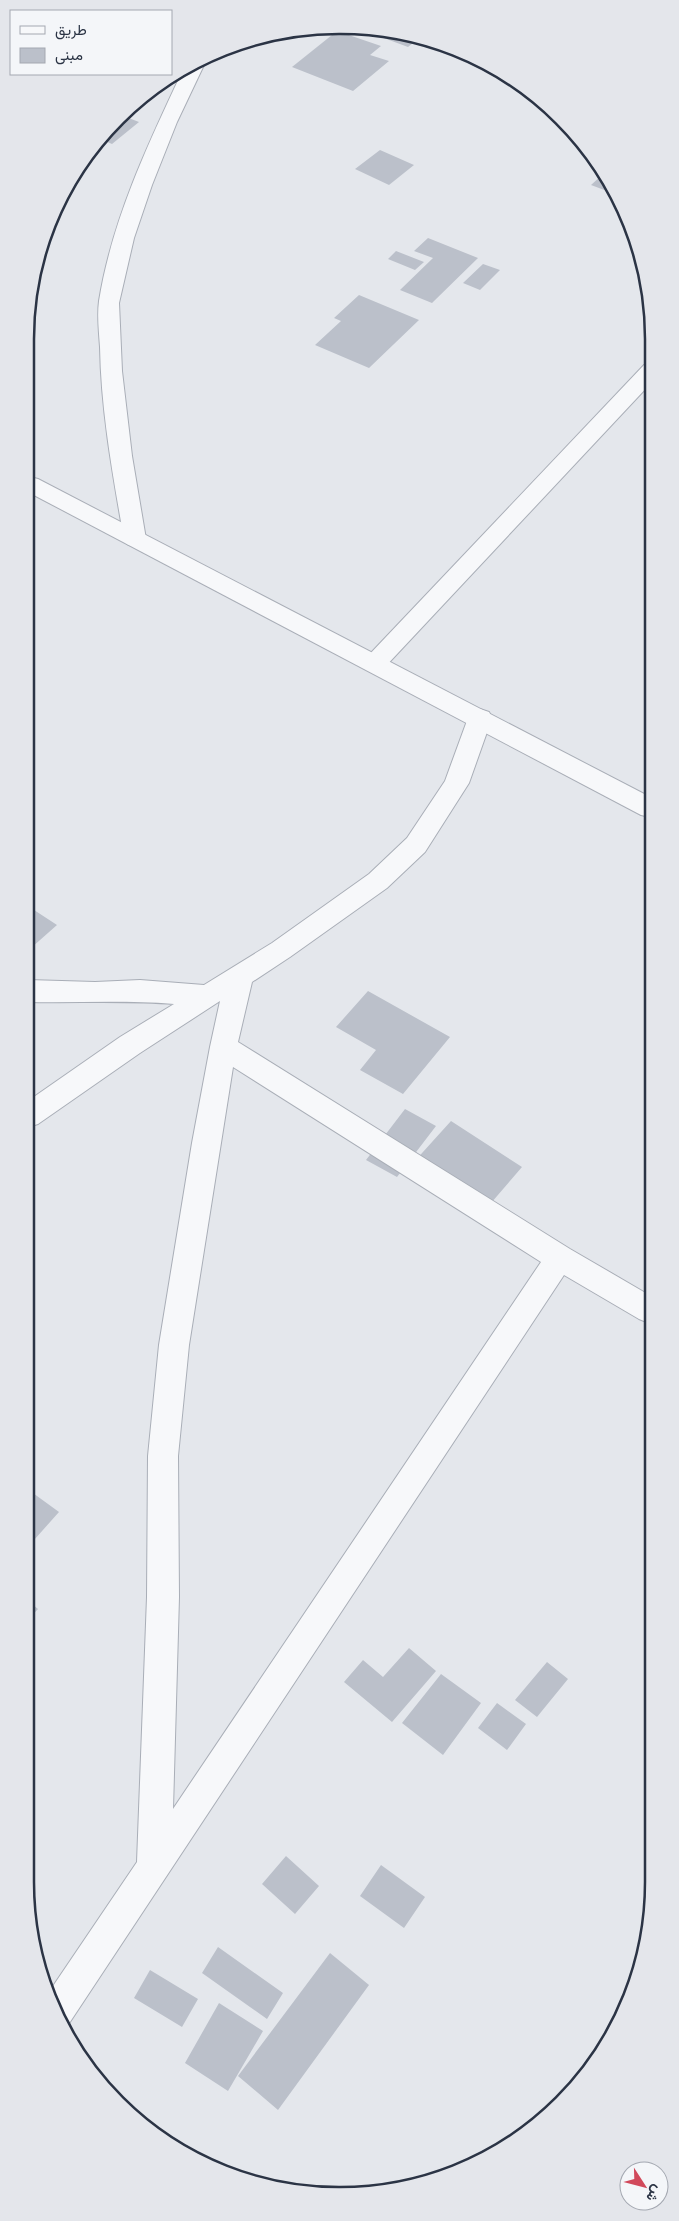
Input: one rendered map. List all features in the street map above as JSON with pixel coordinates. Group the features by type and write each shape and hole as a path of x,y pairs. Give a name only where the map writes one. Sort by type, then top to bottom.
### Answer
{"street":[{"path":"135,539 121,456 110,371 109,303 124,238 142,185 168,122 193,72"},
{"path":"375,663 645,376"},
{"path":"34,486 645,805"},
{"path":"34,1112 130,1046 327,918 371,886 416,845 457,783 480,718"},
{"path":"154,1867 162,1597 163,1456 174,1345 206,1143 240,975"},
{"path":"34,991 95,993 140,991 208,996"},
{"path":"224,1047 560,1258 645,1308"},
{"path":"60,2007 560,1258"}],"building":[{"path":"333,34 346,34 381,46 370,55 389,61 353,91 292,67"},
{"path":"378,36 413,43 408,47"},
{"path":"129,118 139,122 112,144 107,142"},
{"path":"380,150 414,165 389,185 355,169"},
{"path":"599,178 606,191 591,185"},
{"path":"428,238 478,258 432,303 400,290 433,258 414,251"},
{"path":"396,251 424,262 415,270 388,259"},
{"path":"483,264 500,270 480,290 463,283"},
{"path":"359,295 419,320 369,368 315,345 341,321 334,318"},
{"path":"34,910 57,925 34,945"},
{"path":"368,991 450,1037 403,1094 360,1070 376,1050 336,1027"},
{"path":"405,1109 436,1126 397,1177 366,1160"},
{"path":"451,1121 522,1167 485,1210 413,1163"},
{"path":"34,1494 59,1512 34,1540"},
{"path":"409,1648 436,1671 392,1722 344,1682 363,1660 383,1677"},
{"path":"547,1662 568,1679 537,1717 515,1700"},
{"path":"441,1674 481,1703 443,1755 402,1723"},
{"path":"497,1703 526,1724 507,1750 478,1728"},
{"path":"286,1856 319,1886 295,1914 262,1884"},
{"path":"381,1865 425,1897 404,1928 360,1896"},
{"path":"218,1947 283,1993 267,2019 202,1973"},
{"path":"330,1953 369,1985 278,2110 238,2076"},
{"path":"150,1970 198,1999 182,2027 134,1998"},
{"path":"219,2003 263,2031 228,2091 185,2063"}]}
